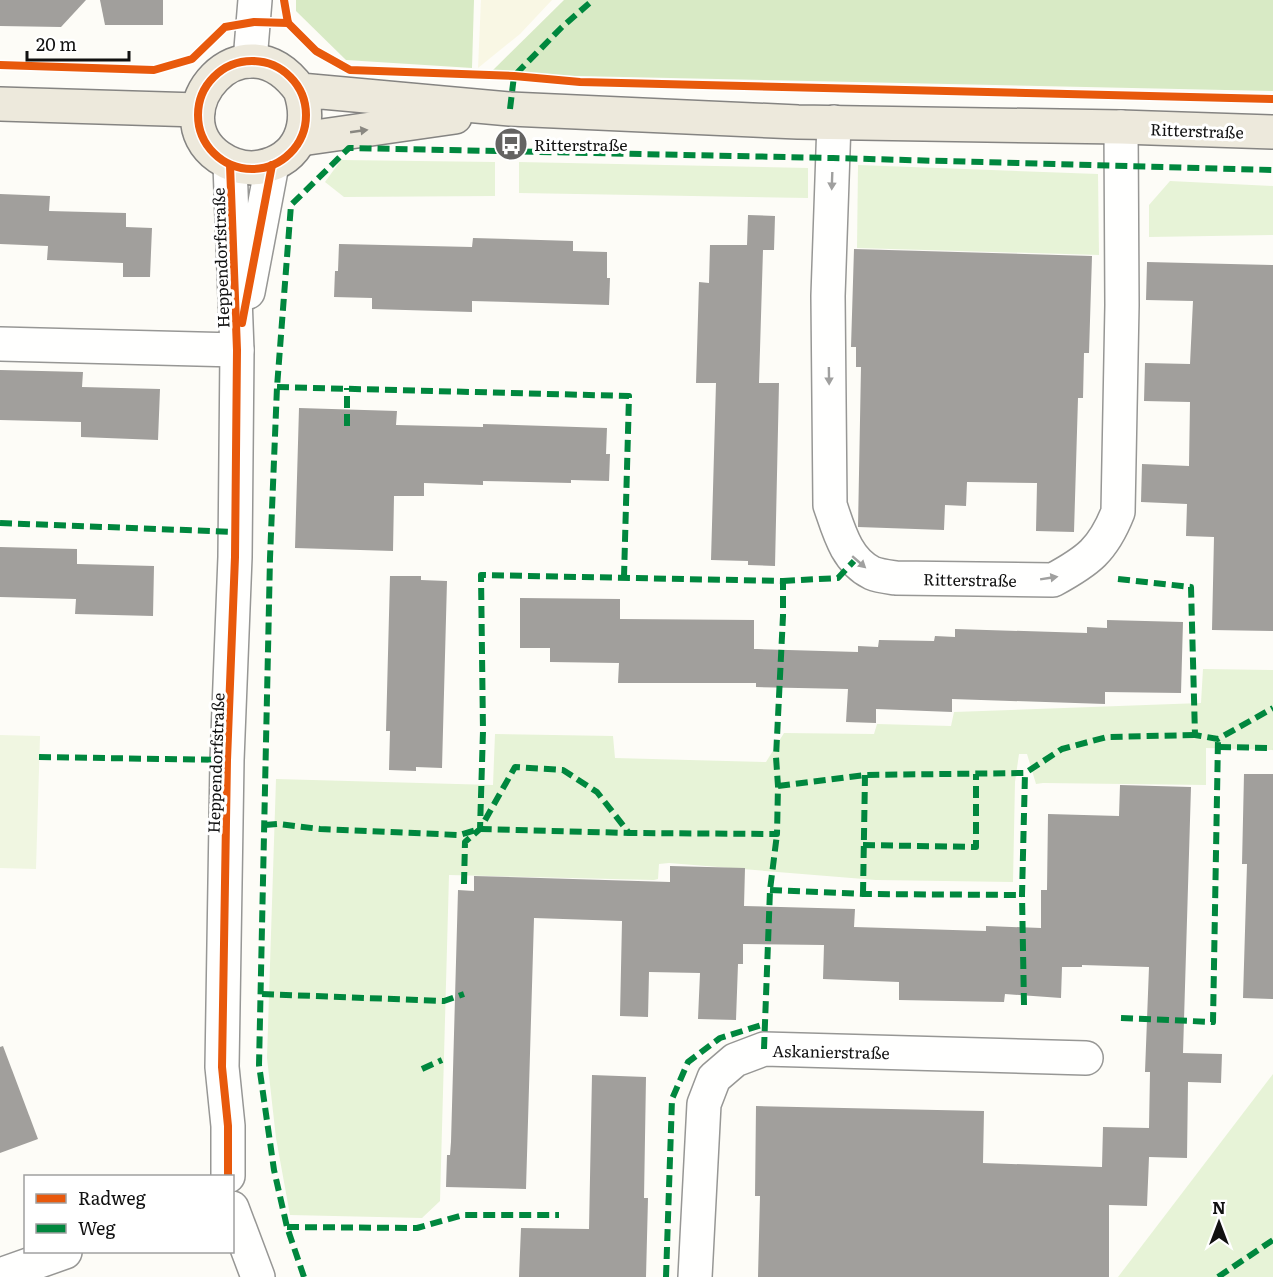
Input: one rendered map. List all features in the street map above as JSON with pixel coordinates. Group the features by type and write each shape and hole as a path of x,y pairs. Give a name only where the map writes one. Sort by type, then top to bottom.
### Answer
{"main road":[{"path":"250,61 279,68 300,90 305,104 306,119 301,139 289,155 272,165 252,169 230,165 212,152 200,132 198,110 203,91 215,75 231,65 250,61"},
{"name":"Ritterstraße","path":"300,90 510,109 834,122 1273,132"},
{"path":"0,104 198,110"},
{"name":"Ritterstraße","path":"301,139 510,109"}],"street":[{"path":"250,61 255,0"},
{"name":"Ritterstraße","path":"834,122 828,296 830,505 840,535 854,561 873,574 896,578 1053,580 1076,567 1099,549 1111,530 1118,512 1122,305 1120,127"},
{"name":"Heppendorfstraße","path":"228,1175 228,1126 222,1067 227,760 235,557 237,350 230,165"},
{"name":"Heppendorfstraße","path":"237,350 272,165"},
{"path":"0,344 237,350"},
{"name":"Askanierstraße","path":"695,1277 704,1104 714,1078 735,1060 764,1049 1086,1058"},
{"path":"234,1213 258,1277"},
{"path":"0,1275 60,1253"}],"shaded area":[{"path":"481,0 552,0 520,34 478,68"}],"green space":[{"path":"296,0 474,0 472,68 346,60 296,11"},
{"path":"564,0 1273,0 1273,91 489,74"},
{"path":"341,160 495,162 495,196 344,197 325,182"},
{"path":"519,162 808,168 808,198 519,193"},
{"path":"858,165 1098,174 1099,255 857,248"},
{"path":"1170,181 1273,186 1273,235 1149,237 1149,205"},
{"path":"1203,669 1273,670 1273,750 1206,748 1206,785 1036,784 1027,754 1019,754 1015,782 1013,882 876,880 669,863 659,864 658,879 654,880 449,875 440,1201 422,1218 290,1215 276,1138 267,1058 276,779 493,785 495,734 613,736 615,758 766,762 784,733 874,734 877,724 951,726 954,712 1201,703"},
{"path":"0,735 40,736 36,869 0,868"},
{"path":"1273,1074 1273,1277 1118,1277"}],"building":[{"path":"0,0 86,0 61,27 0,26"},
{"path":"100,0 163,0 163,25 105,25"},
{"path":"0,194 50,196 49,211 126,213 126,227 152,228 150,277 123,277 123,263 47,260 48,246 0,244"},
{"path":"748,215 775,216 774,250 763,250 759,383 779,383 775,566 748,565 748,561 711,560 716,383 696,383 699,282 709,283 710,245 747,245"},
{"path":"473,238 573,241 573,251 607,252 607,278 610,278 609,305 472,301 472,312 372,309 372,298 334,297 339,244 472,247"},
{"path":"854,249 1092,256 1089,353 1084,353 1083,398 1078,398 1074,532 1036,531 1037,483 967,482 966,506 945,505 944,530 858,527 861,367 856,367 856,347 851,347"},
{"path":"1147,262 1273,265 1273,631 1212,630 1214,537 1186,536 1187,504 1141,502 1142,464 1189,466 1190,402 1144,401 1145,363 1190,364 1193,301 1146,300"},
{"path":"0,370 83,372 82,387 160,389 158,440 81,437 81,422 0,420"},
{"path":"299,408 397,411 396,425 483,427 483,424 607,428 606,454 610,454 609,481 571,480 571,483 483,481 483,485 424,483 424,496 394,496 393,551 295,548"},
{"path":"0,547 77,549 77,564 154,566 153,616 75,614 76,599 0,597"},
{"path":"390,576 421,576 421,580 447,581 442,768 416,767 416,771 389,770 390,731 386,731"},
{"path":"520,598 620,599 620,619 754,620 754,649 858,652 858,646 878,647 879,640 934,641 935,636 955,637 955,629 1087,633 1087,627 1107,628 1107,620 1183,622 1181,693 1105,692 1105,704 952,699 952,712 876,709 876,723 846,722 848,689 756,687 756,683 618,683 619,663 550,662 550,648 520,648"},
{"path":"1244,774 1273,774 1273,999 1243,998 1247,864 1242,864"},
{"path":"1120,785 1191,787 1183,1053 1222,1054 1221,1083 1188,1082 1187,1158 1149,1157 1147,1206 1109,1205 1109,1277 758,1277 760,1196 755,1196 756,1106 984,1111 983,1163 1102,1167 1103,1127 1149,1128 1150,1072 1145,1072 1149,967 1082,965 1082,967 1062,967 1061,998 1005,994 1004,1002 899,1000 899,982 823,979 824,945 743,944 743,964 738,964 736,1020 698,1019 700,973 649,972 648,1017 620,1016 622,921 534,918 526,1189 446,1187 447,1155 450,1155 451,1142 458,890 474,891 474,876 670,882 670,866 745,868 744,906 855,909 854,927 986,931 986,926 1041,928 1041,890 1047,890 1048,814 1119,816"},
{"path":"3,1046 38,1139 0,1153 0,1047"},
{"path":"592,1075 646,1077 644,1198 648,1198 646,1277 519,1277 521,1228 589,1229"}],"marked path":[{"path":"510,109 514,76 562,27 593,0"},
{"path":"304,1277 287,1227 274,1170 259,1065 270,558 277,387 291,205 349,148 1273,170"},
{"path":"277,387 629,396 624,577"},
{"path":"347,388 347,426"},
{"path":"0,523 236,532"},
{"path":"783,581 838,578 854,561"},
{"path":"464,884 465,842 480,829 515,767 563,770 597,792 629,833 777,834 776,757 783,581 481,575 483,731 480,829"},
{"path":"1118,579 1191,587 1195,735 1218,739 1273,708"},
{"path":"778,786 865,775 1025,773 1062,749 1107,737 1195,735"},
{"path":"1121,1018 1213,1022 1218,739"},
{"path":"1219,747 1273,748"},
{"path":"39,757 227,760"},
{"path":"1024,1005 1022,895 1025,773"},
{"path":"863,845 976,847 976,774"},
{"path":"863,894 865,775"},
{"path":"265,825 459,835 480,829 629,833"},
{"path":"764,1049 770,890 777,834"},
{"path":"770,890 863,894 1022,895"},
{"path":"262,994 444,1001 464,994"},
{"path":"666,1277 672,1099 688,1062 720,1038 765,1024"},
{"path":"422,1069 442,1060"},
{"path":"287,1227 417,1228 463,1215 559,1215"},
{"path":"1218,1277 1273,1240"}],"cycle path":[{"path":"284,0 288,23 316,51 350,70 514,76 580,82 1273,99"},
{"path":"0,65 154,70 192,59 225,27 254,22 288,23"},
{"path":"252,61 273,66 290,77 301,94 306,115 301,136 290,153 273,164 252,169 231,164 214,153 203,136 198,115 203,94 214,77 231,66 252,61"},
{"path":"228,1175 228,1126 222,1067 227,760 235,557 237,350 230,165"},
{"path":"242,323 272,165"}],"place":[{"name":"Ritterstraße","path":"511,144"}]}
